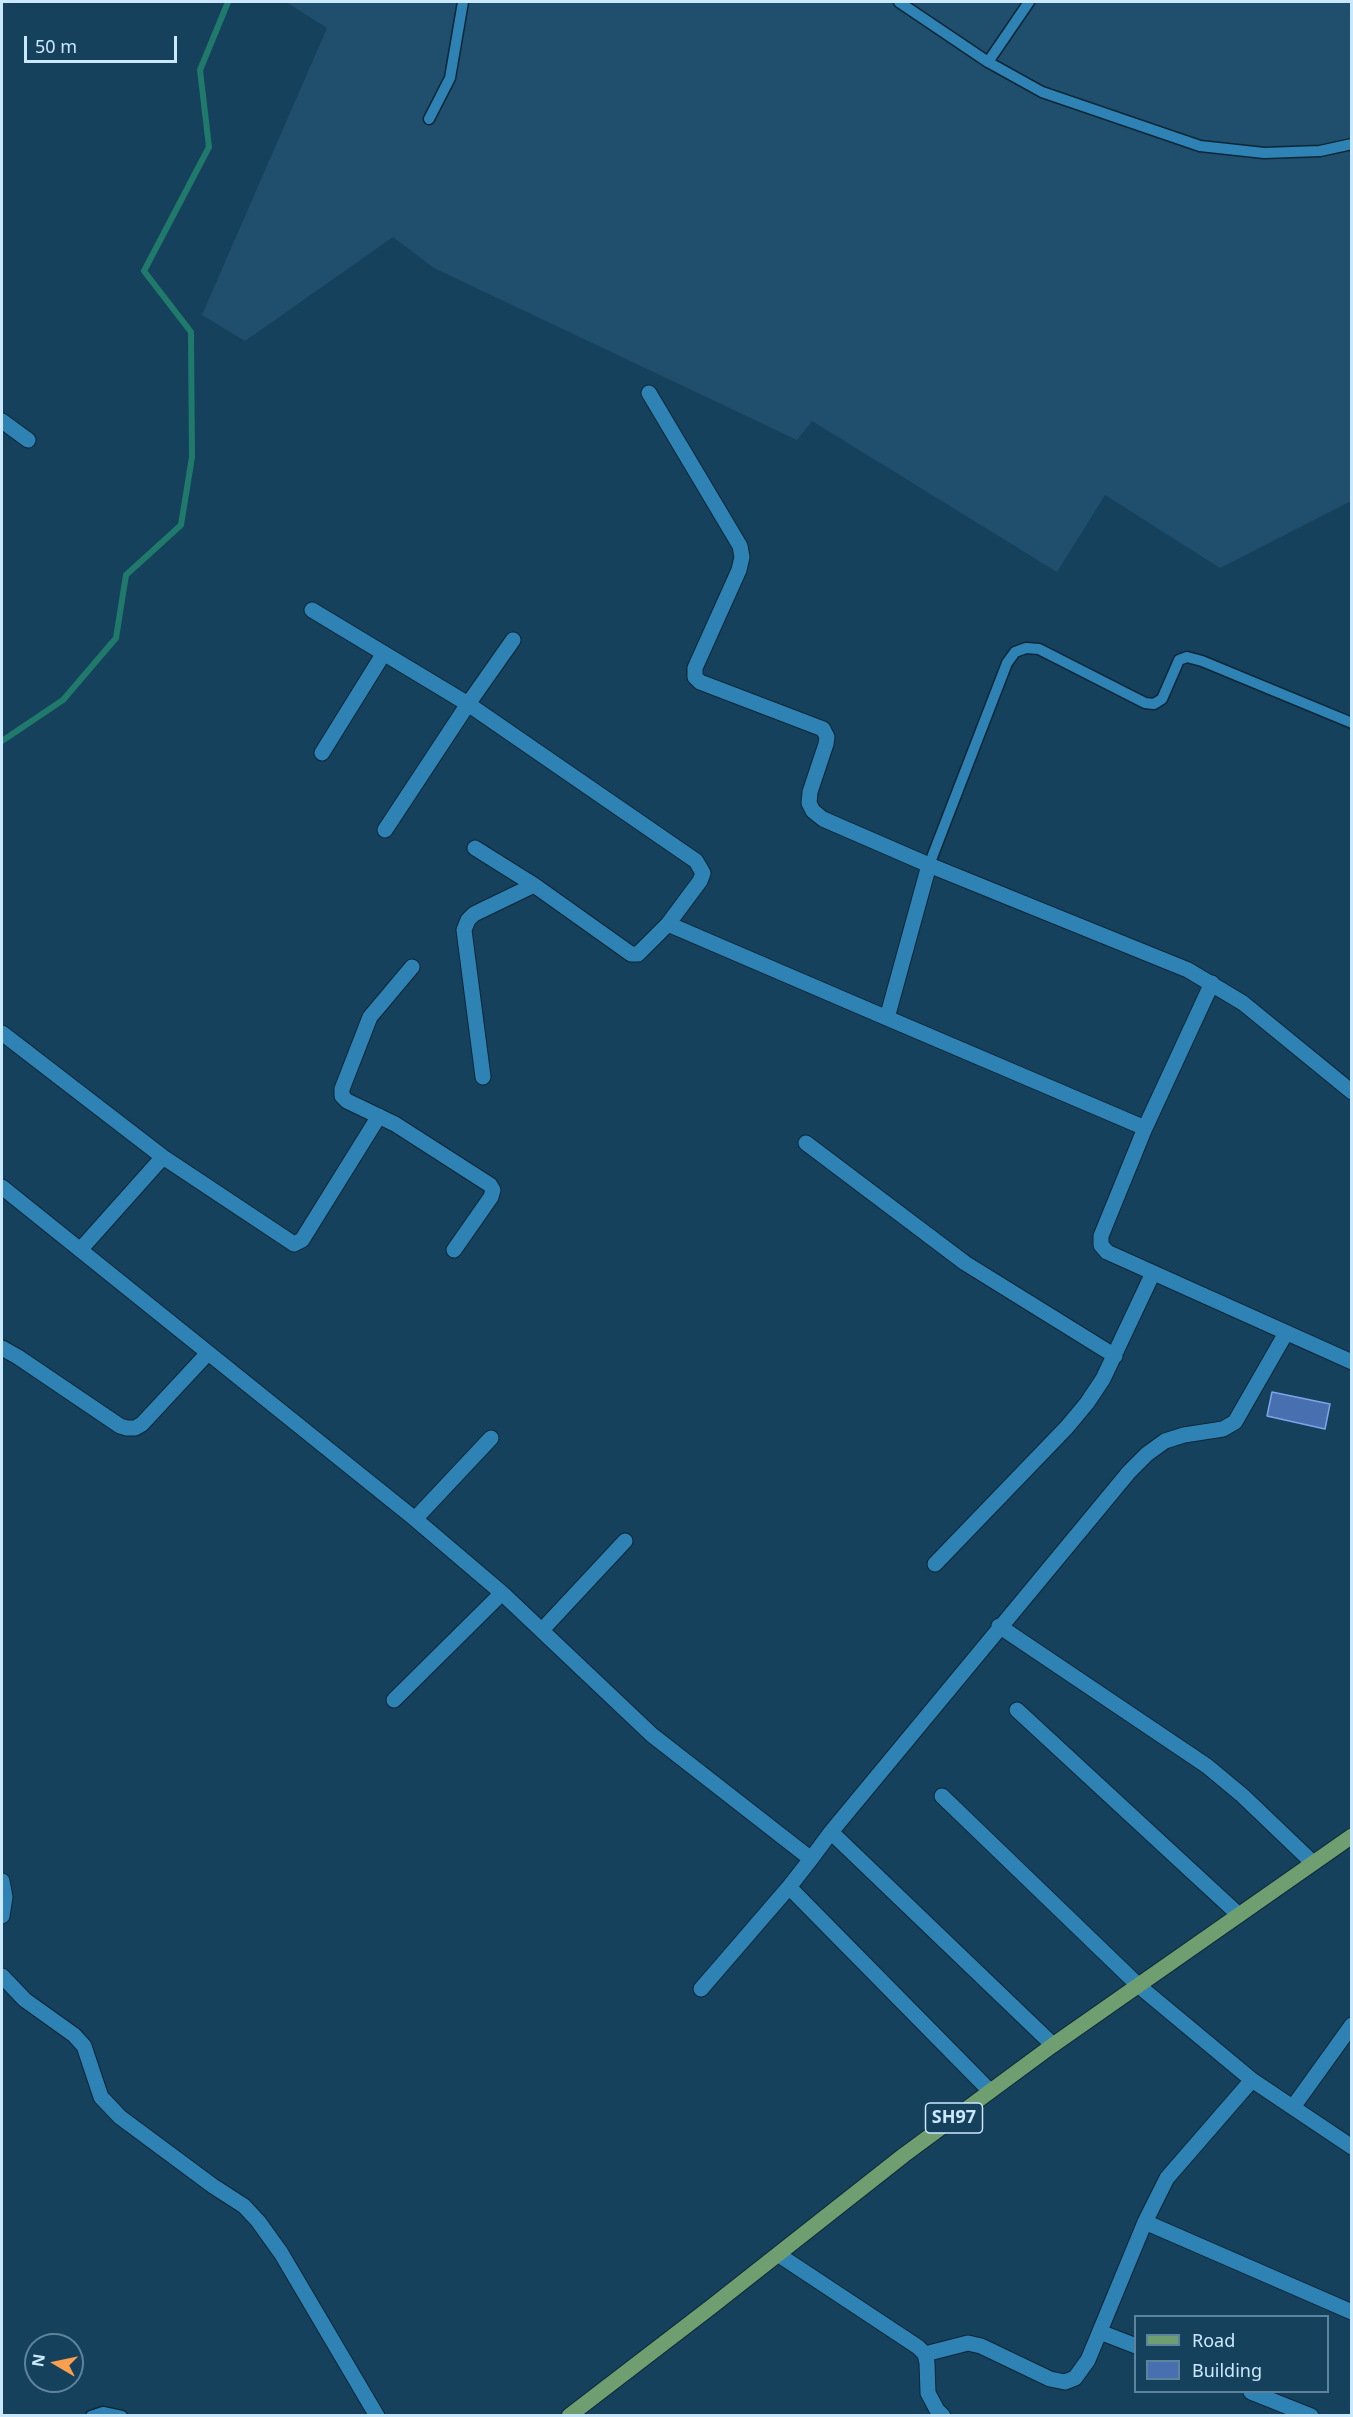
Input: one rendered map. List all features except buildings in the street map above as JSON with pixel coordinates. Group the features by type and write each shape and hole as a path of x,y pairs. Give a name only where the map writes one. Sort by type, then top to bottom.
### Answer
{"main road":[{"name":"SH97","path":"569,2415 903,2155 1053,2045 1352,1836"}],"street":[{"path":"649,393 740,546 742,557 739,570 695,669 695,677 700,682 823,729 827,737 826,744 810,792 809,803 813,811 823,819 929,865 1188,970 1243,1003 1352,1092"},
{"path":"2,421 28,440"},
{"path":"312,610 468,704 700,866 703,873 700,881 668,924 638,954 631,954 534,885 475,848"},
{"path":"385,830 513,640"},
{"path":"322,753 384,653"},
{"path":"887,1018 929,865"},
{"path":"483,1077 464,930 468,920 474,914 534,885"},
{"path":"668,924 1145,1128"},
{"path":"412,967 370,1017 342,1089 342,1096 485,1180 493,1190 491,1197 454,1250"},
{"path":"1212,983 1145,1128 1101,1236 1101,1245 1107,1252 1152,1273 1352,1362"},
{"path":"2,1033 163,1157 290,1242 299,1243 379,1116"},
{"path":"806,1143 965,1263 1114,1356"},
{"path":"80,1250 163,1157"},
{"path":"2,1187 415,1519 502,1593 652,1735 811,1859"},
{"path":"935,1564 1067,1427 1103,1379 1152,1273"},
{"path":"701,1989 789,1887 999,1626 1129,1472 1147,1454 1165,1441 1184,1435 1223,1429 1235,1422 1286,1333"},
{"path":"2,1348 120,1426 127,1428 135,1428 142,1424 208,1353"},
{"path":"415,1519 491,1438"},
{"path":"542,1630 626,1541"},
{"path":"394,1700 502,1593"},
{"path":"999,1626 1207,1766 1243,1796 1313,1863"},
{"path":"1017,1710 1239,1915"},
{"path":"942,1796 1139,1986 1252,2080 1352,2146"},
{"path":"831,1832 1053,2045"},
{"path":"2,1881 5,1897 2,1916"},
{"path":"789,1887 990,2091"},
{"path":"2,1977 25,2000 74,2034 84,2046 101,2097 120,2117 213,2186 244,2206 258,2221 281,2253 377,2415"},
{"path":"1293,2107 1352,2025"},
{"path":"924,2354 968,2343 981,2346 1050,2379 1065,2382 1075,2378 1088,2360 1145,2222 1167,2178 1252,2080"},
{"path":"1145,2222 1352,2312"},
{"path":"778,2254 918,2347 927,2363 928,2393 937,2410 944,2415"},
{"path":"1100,2331 1134,2345"},
{"path":"1256,2393 1311,2415"}],"lane":[{"path":"429,119 450,78 464,2"},
{"path":"899,2 988,62 1042,92 1200,146 1264,153 1320,152 1352,144"},
{"path":"988,62 1029,2"},
{"path":"929,865 1007,663 1015,652 1026,648 1039,649 1144,703 1154,704 1162,699 1179,660 1187,657 1202,661 1352,723"},
{"path":"91,2415 103,2412 122,2415"}],"shaded area":[{"path":"286,2 1351,2 1351,501 1220,568 1105,495 1057,572 812,421 797,440 434,268 393,237 245,341 202,315 327,28"}],"waterway":[{"path":"2,741 63,700 116,638 126,575 181,525 192,457 191,332 144,271 209,147 200,70 228,2"}]}
